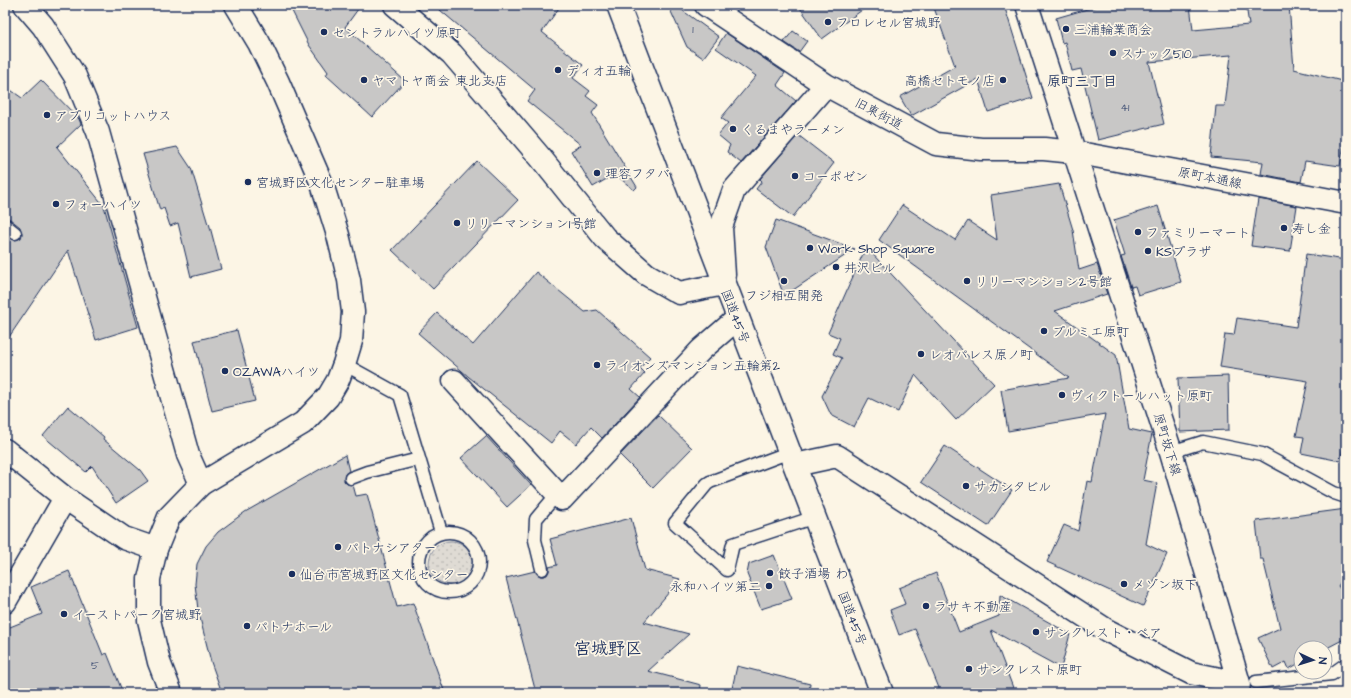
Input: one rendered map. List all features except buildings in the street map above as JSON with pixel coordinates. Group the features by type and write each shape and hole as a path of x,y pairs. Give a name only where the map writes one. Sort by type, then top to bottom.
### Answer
{"main road":[{"path":"25,5 44,26 75,76 98,132 188,456 201,484"},
{"path":"171,693 158,662 149,620 149,579 156,549 169,517 201,484 303,423 328,397 338,380 351,341 353,312 349,280 338,235 322,184 278,82 259,43 236,5"},
{"path":"395,5 452,54 540,157 605,238 646,274 679,293 724,284 721,227 734,190 826,85"},
{"name":"国道45号","path":"618,5 882,693"},
{"name":"旧東街道","path":"706,5 826,85 936,144 981,149 1044,148 1074,152"},
{"name":"原町坂下線","path":"1027,5 1245,686"},
{"name":"原町本通線","path":"1074,152 1346,200"},
{"path":"454,381 562,499 701,350 738,318"},
{"path":"5,450 66,498 124,538 156,549"},
{"path":"793,459 837,456 1108,631 1191,673 1245,686"},
{"path":"5,602 66,498"}],"lane":[{"path":"5,225 15,233"},
{"path":"344,364 400,395 441,532"},
{"path":"1171,452 1203,442 1262,454 1334,493 1346,497"},
{"path":"351,478 367,472 419,459"},
{"path":"793,459 710,482 675,523 727,570 733,544 815,517"},
{"path":"542,569 535,540 536,519 557,494"},
{"path":"441,532 461,534 470,540 476,549 479,559 478,569 474,579 457,591 448,592 438,590 430,586 420,570 418,560 420,551 432,536 441,532"},
{"path":"1245,686 1332,674 1346,664"}],"shaded area":[{"path":"451,541 463,545 469,551 473,563 469,575 463,581 451,585 439,581 433,575 429,563 433,551 439,545"}],"place":[{"name":"フロレセル宮城野","path":"828,22"},
{"name":"三浦輪業商会","path":"1066,29"},
{"name":"セントラルハイツ原町","path":"324,32"},
{"name":"スナック510","path":"1113,53"},
{"name":"ディオ五輪","path":"558,70"},
{"name":"ヤマトヤ商会 東北支店","path":"364,80"},
{"name":"高橋セトモノ店","path":"1003,80"},
{"name":"アプリコットハウス","path":"47,115"},
{"name":"くるまやラーメン","path":"733,129"},
{"name":"理容フタバ","path":"597,173"},
{"name":"コーポゼン","path":"795,176"},
{"name":"宮城野区文化センター駐車場","path":"248,182"},
{"name":"フォーハイツ","path":"56,204"},
{"name":"リリーマンション1号館","path":"457,223"},
{"name":"寿し金","path":"1284,228"},
{"name":"ファミリーマート","path":"1138,232"},
{"name":"Work Shop Square","path":"810,248"},
{"name":"KSプラザ","path":"1148,251"},
{"name":"井沢ビル","path":"836,267"},
{"name":"フジ相互開発","path":"784,281"},
{"name":"リリーマンション2号館","path":"967,281"},
{"name":"プルミエ原町","path":"1044,331"},
{"name":"レオパレス原ノ町","path":"921,354"},
{"name":"ライオンズマンション五輪第2","path":"597,365"},
{"name":"OZAWAハイツ","path":"225,371"},
{"name":"ヴィクトールハット原町","path":"1062,395"},
{"name":"サカシタビル","path":"966,486"},
{"name":"パトナシアター","path":"338,547"},
{"name":"餃子酒場 わ","path":"770,573"},
{"name":"仙台市宮城野区文化センター","path":"292,574"},
{"name":"メゾン坂下","path":"1124,584"},
{"name":"永和ハイツ第二","path":"769,586"},
{"name":"ラサキ不動産","path":"926,606"},
{"name":"イーストパーク宮城野","path":"64,614"},
{"name":"パトナホール","path":"247,626"},
{"name":"サンクレスト・ペア","path":"1036,632"},
{"name":"サンクレスト原町","path":"969,669"}],"district":[{"name":"原町三丁目","path":"1082,81"},
{"name":"宮城野区","path":"608,648"}]}
